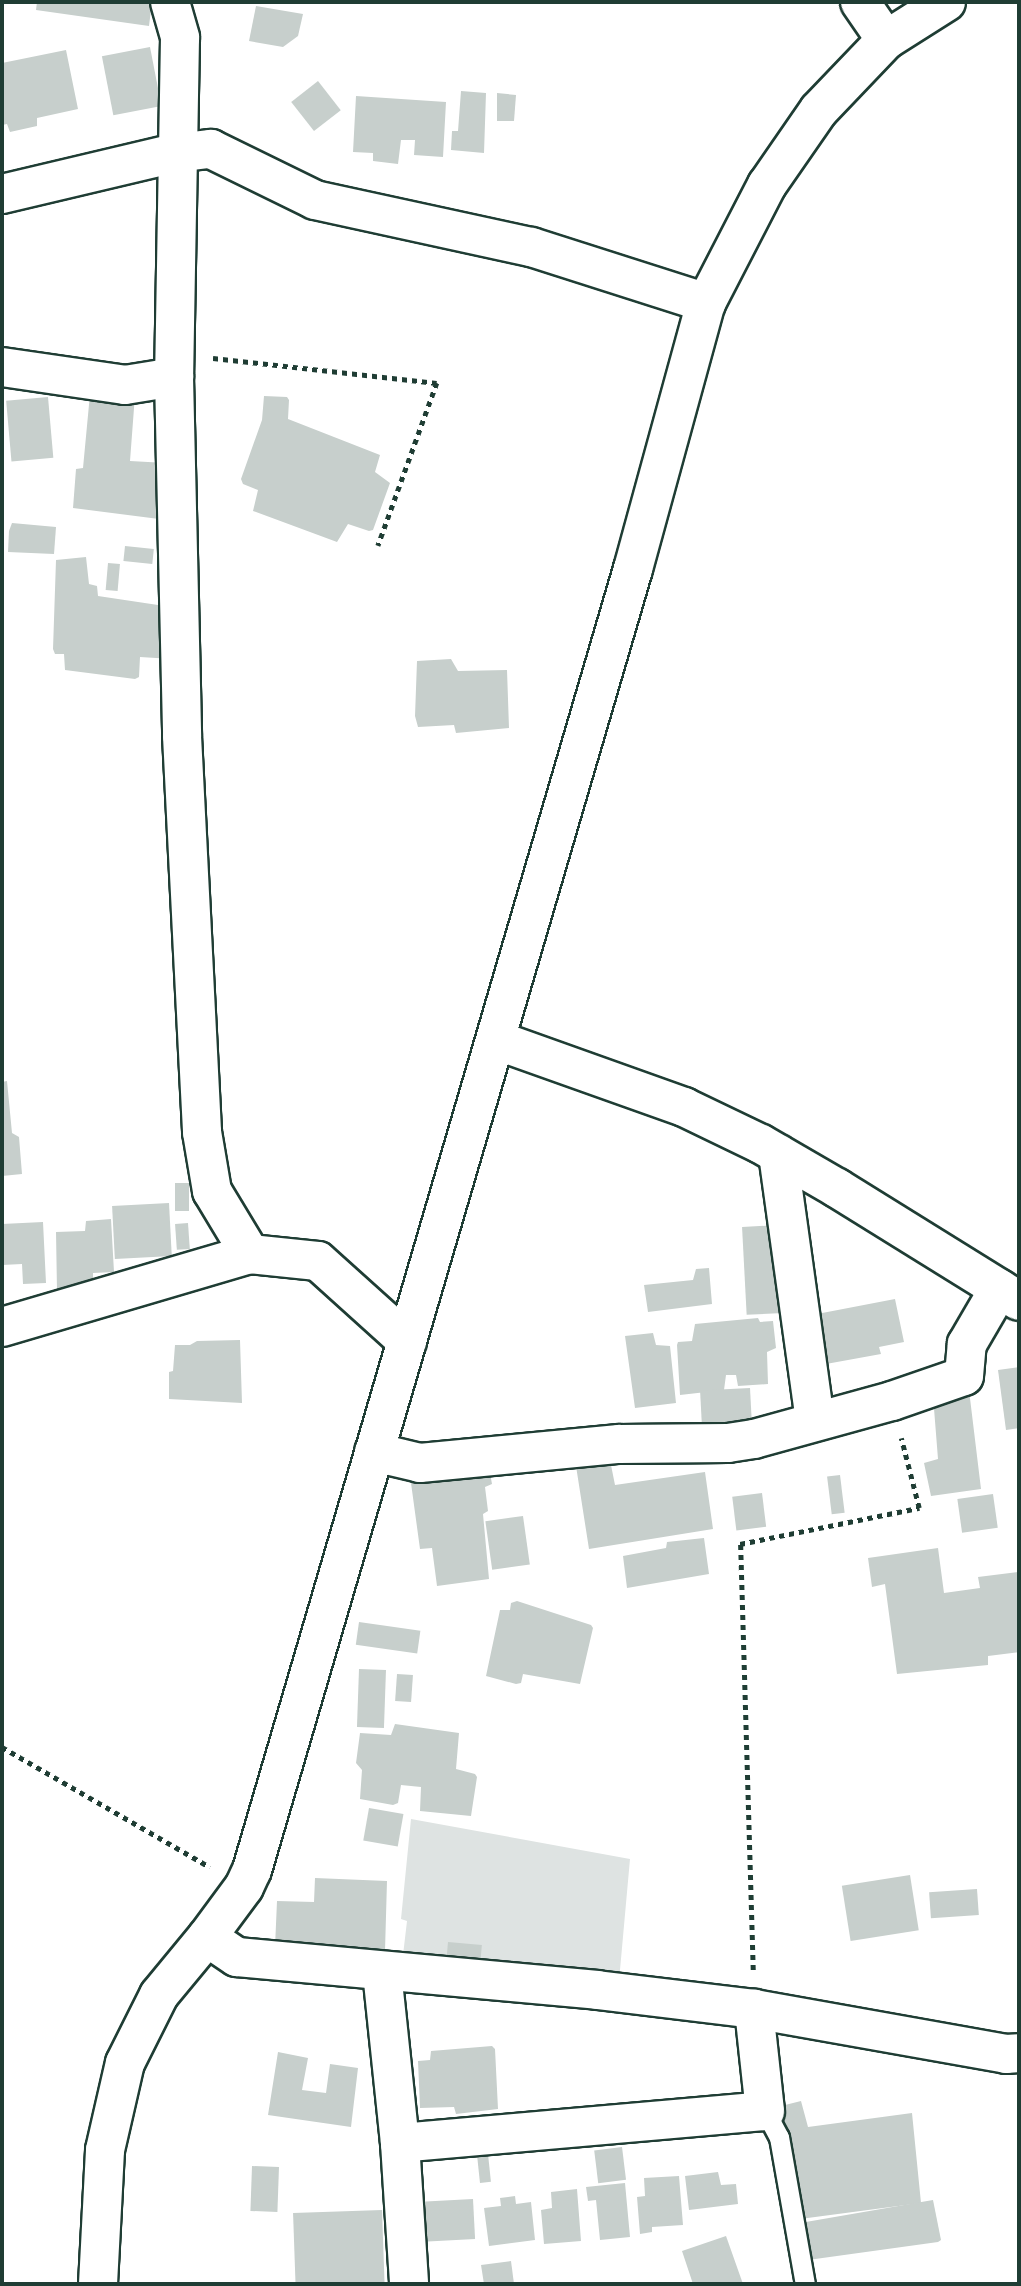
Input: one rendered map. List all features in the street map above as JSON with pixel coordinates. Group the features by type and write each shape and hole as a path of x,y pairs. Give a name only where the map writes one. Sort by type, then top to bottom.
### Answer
{"street":[{"path":"170,2 180,38 174,365 182,736 202,1132 212,1191 250,1254"},
{"path":"860,2 886,40"},
{"path":"97,2284 105,2150 125,2063 159,1995 207,1937 244,1887 252,1870 496,1040 706,303 774,174 819,110 886,40 946,2"},
{"path":"2,194 176,153 211,149 315,200 531,247 706,303"},
{"path":"2,367 125,385 174,365"},
{"path":"374,1452 420,1463 619,1444 727,1443 892,1401 964,1376 967,1344 1009,1295 778,1154 684,1107 496,1040"},
{"path":"778,1154 815,1420"},
{"path":"2,1327 250,1254 318,1261 407,1341"},
{"path":"207,1937 237,1957 597,1990 754,2009 1006,2054 1019,2053"},
{"path":"382,1972 400,2143 410,2284"},
{"path":"400,2143 765,2111 754,2009"}],"lane":[{"path":"765,2111 779,2137 805,2284"}],"path":[{"path":"174,365 437,383 378,546"},
{"path":"754,2009 740,1544 919,1508 892,1401"},
{"path":"2,1747 244,1887"}],"shaded area":[{"path":"411,1819 630,1859 619,1981 403,1955 407,1921 401,1919"}],"building":[{"path":"37,2 152,2 149,26 36,10"},
{"path":"256,6 303,14 298,36 283,47 249,41"},
{"path":"150,47 161,106 113,115 102,56"},
{"path":"66,50 78,109 37,118 37,126 10,132 7,124 2,125 2,63"},
{"path":"318,81 341,110 314,131 291,102"},
{"path":"461,91 486,93 484,153 451,150 452,131 458,131"},
{"path":"497,93 516,95 514,121 497,121"},
{"path":"356,96 446,102 443,157 414,155 415,140 401,140 398,164 373,161 373,153 353,152"},
{"path":"90,394 135,395 130,461 166,463 159,519 73,508 76,469 83,468"},
{"path":"264,396 287,397 288,419 380,455 375,472 390,483 373,530 348,524 337,542 253,511 258,490 243,484 241,479 262,420"},
{"path":"48,397 53,458 11,461 6,401"},
{"path":"12,523 56,527 54,554 8,552"},
{"path":"125,546 154,549 152,564 123,561"},
{"path":"86,557 89,584 97,586 98,596 178,608 172,659 140,657 139,677 135,679 65,670 64,654 55,654 53,649 56,560"},
{"path":"108,563 120,564 118,591 106,590"},
{"path":"451,659 458,671 507,670 509,728 456,733 454,725 418,727 415,716 417,661"},
{"path":"7,1081 12,1133 19,1137 22,1174 2,1176 2,1082"},
{"path":"175,1183 189,1183 189,1211 175,1211"},
{"path":"169,1203 172,1256 115,1259 112,1206"},
{"path":"111,1219 114,1272 93,1273 93,1289 57,1291 56,1232 85,1231 86,1221"},
{"path":"43,1222 46,1283 23,1284 22,1264 2,1265 2,1224"},
{"path":"188,1223 190,1249 177,1250 175,1224"},
{"path":"779,1225 784,1313 747,1315 742,1227"},
{"path":"709,1268 712,1304 648,1312 644,1285 693,1280 696,1269"},
{"path":"895,1299 904,1342 879,1347 881,1354 826,1364 817,1314"},
{"path":"758,1318 760,1322 773,1321 776,1348 767,1352 768,1384 738,1386 736,1375 726,1375 724,1390 680,1395 677,1345 678,1342 692,1341 695,1324"},
{"path":"653,1333 656,1345 670,1346 676,1403 635,1408 625,1336"},
{"path":"240,1340 242,1403 169,1399 169,1372 173,1371 175,1345 190,1345 197,1341"},
{"path":"1019,1367 1019,1428 1006,1430 998,1370"},
{"path":"750,1388 752,1423 702,1426 700,1391"},
{"path":"969,1390 981,1489 931,1496 924,1463 938,1459 933,1396"},
{"path":"610,1460 615,1485 705,1472 713,1529 589,1549 576,1466"},
{"path":"490,1473 492,1484 485,1487 488,1511 483,1514 489,1579 437,1586 432,1548 420,1549 411,1483"},
{"path":"840,1475 845,1513 832,1514 827,1477"},
{"path":"762,1493 766,1527 736,1530 732,1497"},
{"path":"993,1494 998,1528 962,1533 957,1499"},
{"path":"523,1516 530,1565 492,1570 485,1521"},
{"path":"704,1538 709,1574 627,1588 623,1556 666,1548 667,1542"},
{"path":"938,1548 944,1593 980,1588 978,1577 1019,1572 1019,1652 988,1656 988,1665 897,1674 885,1584 872,1587 868,1558"},
{"path":"517,1601 591,1625 593,1628 580,1684 523,1674 521,1683 516,1684 486,1676 500,1610 510,1610 511,1603"},
{"path":"359,1622 420,1631 417,1653 356,1645"},
{"path":"359,1669 386,1670 384,1728 357,1727"},
{"path":"397,1674 413,1675 411,1702 395,1701"},
{"path":"395,1724 459,1733 456,1769 477,1777 471,1816 420,1811 421,1787 401,1785 398,1803 393,1805 360,1799 362,1770 356,1763 360,1733 391,1735"},
{"path":"369,1808 403,1814 398,1847 363,1840"},
{"path":"910,1875 919,1930 851,1941 842,1886"},
{"path":"315,1878 387,1881 385,1951 275,1947 277,1901 314,1902"},
{"path":"977,1889 979,1915 931,1918 929,1892"},
{"path":"448,1942 482,1945 480,1962 447,1959"},
{"path":"492,2046 495,2049 498,2109 456,2114 454,2107 420,2108 418,2061 430,2060 431,2051"},
{"path":"278,2052 308,2058 302,2090 326,2093 330,2064 358,2068 351,2127 268,2115"},
{"path":"801,2101 808,2127 912,2113 921,2203 800,2219 781,2106"},
{"path":"622,2147 626,2180 598,2183 594,2150"},
{"path":"488,2154 491,2182 480,2183 477,2155"},
{"path":"252,2166 279,2167 277,2212 250,2211"},
{"path":"718,2172 721,2185 736,2184 738,2204 689,2210 685,2176"},
{"path":"679,2176 683,2225 652,2227 652,2232 640,2234 637,2197 645,2196 644,2178"},
{"path":"625,2183 630,2237 600,2240 596,2200 588,2201 586,2187"},
{"path":"577,2189 581,2241 544,2244 541,2210 552,2208 551,2192"},
{"path":"515,2196 516,2204 531,2202 535,2240 489,2246 484,2208 501,2206 500,2198"},
{"path":"473,2199 475,2239 423,2242 421,2202"},
{"path":"933,2200 941,2240 938,2242 808,2260 800,2223"},
{"path":"382,2210 385,2284 296,2284 293,2213"},
{"path":"726,2236 743,2284 693,2284 682,2251"},
{"path":"511,2261 514,2284 484,2284 481,2265"}]}
